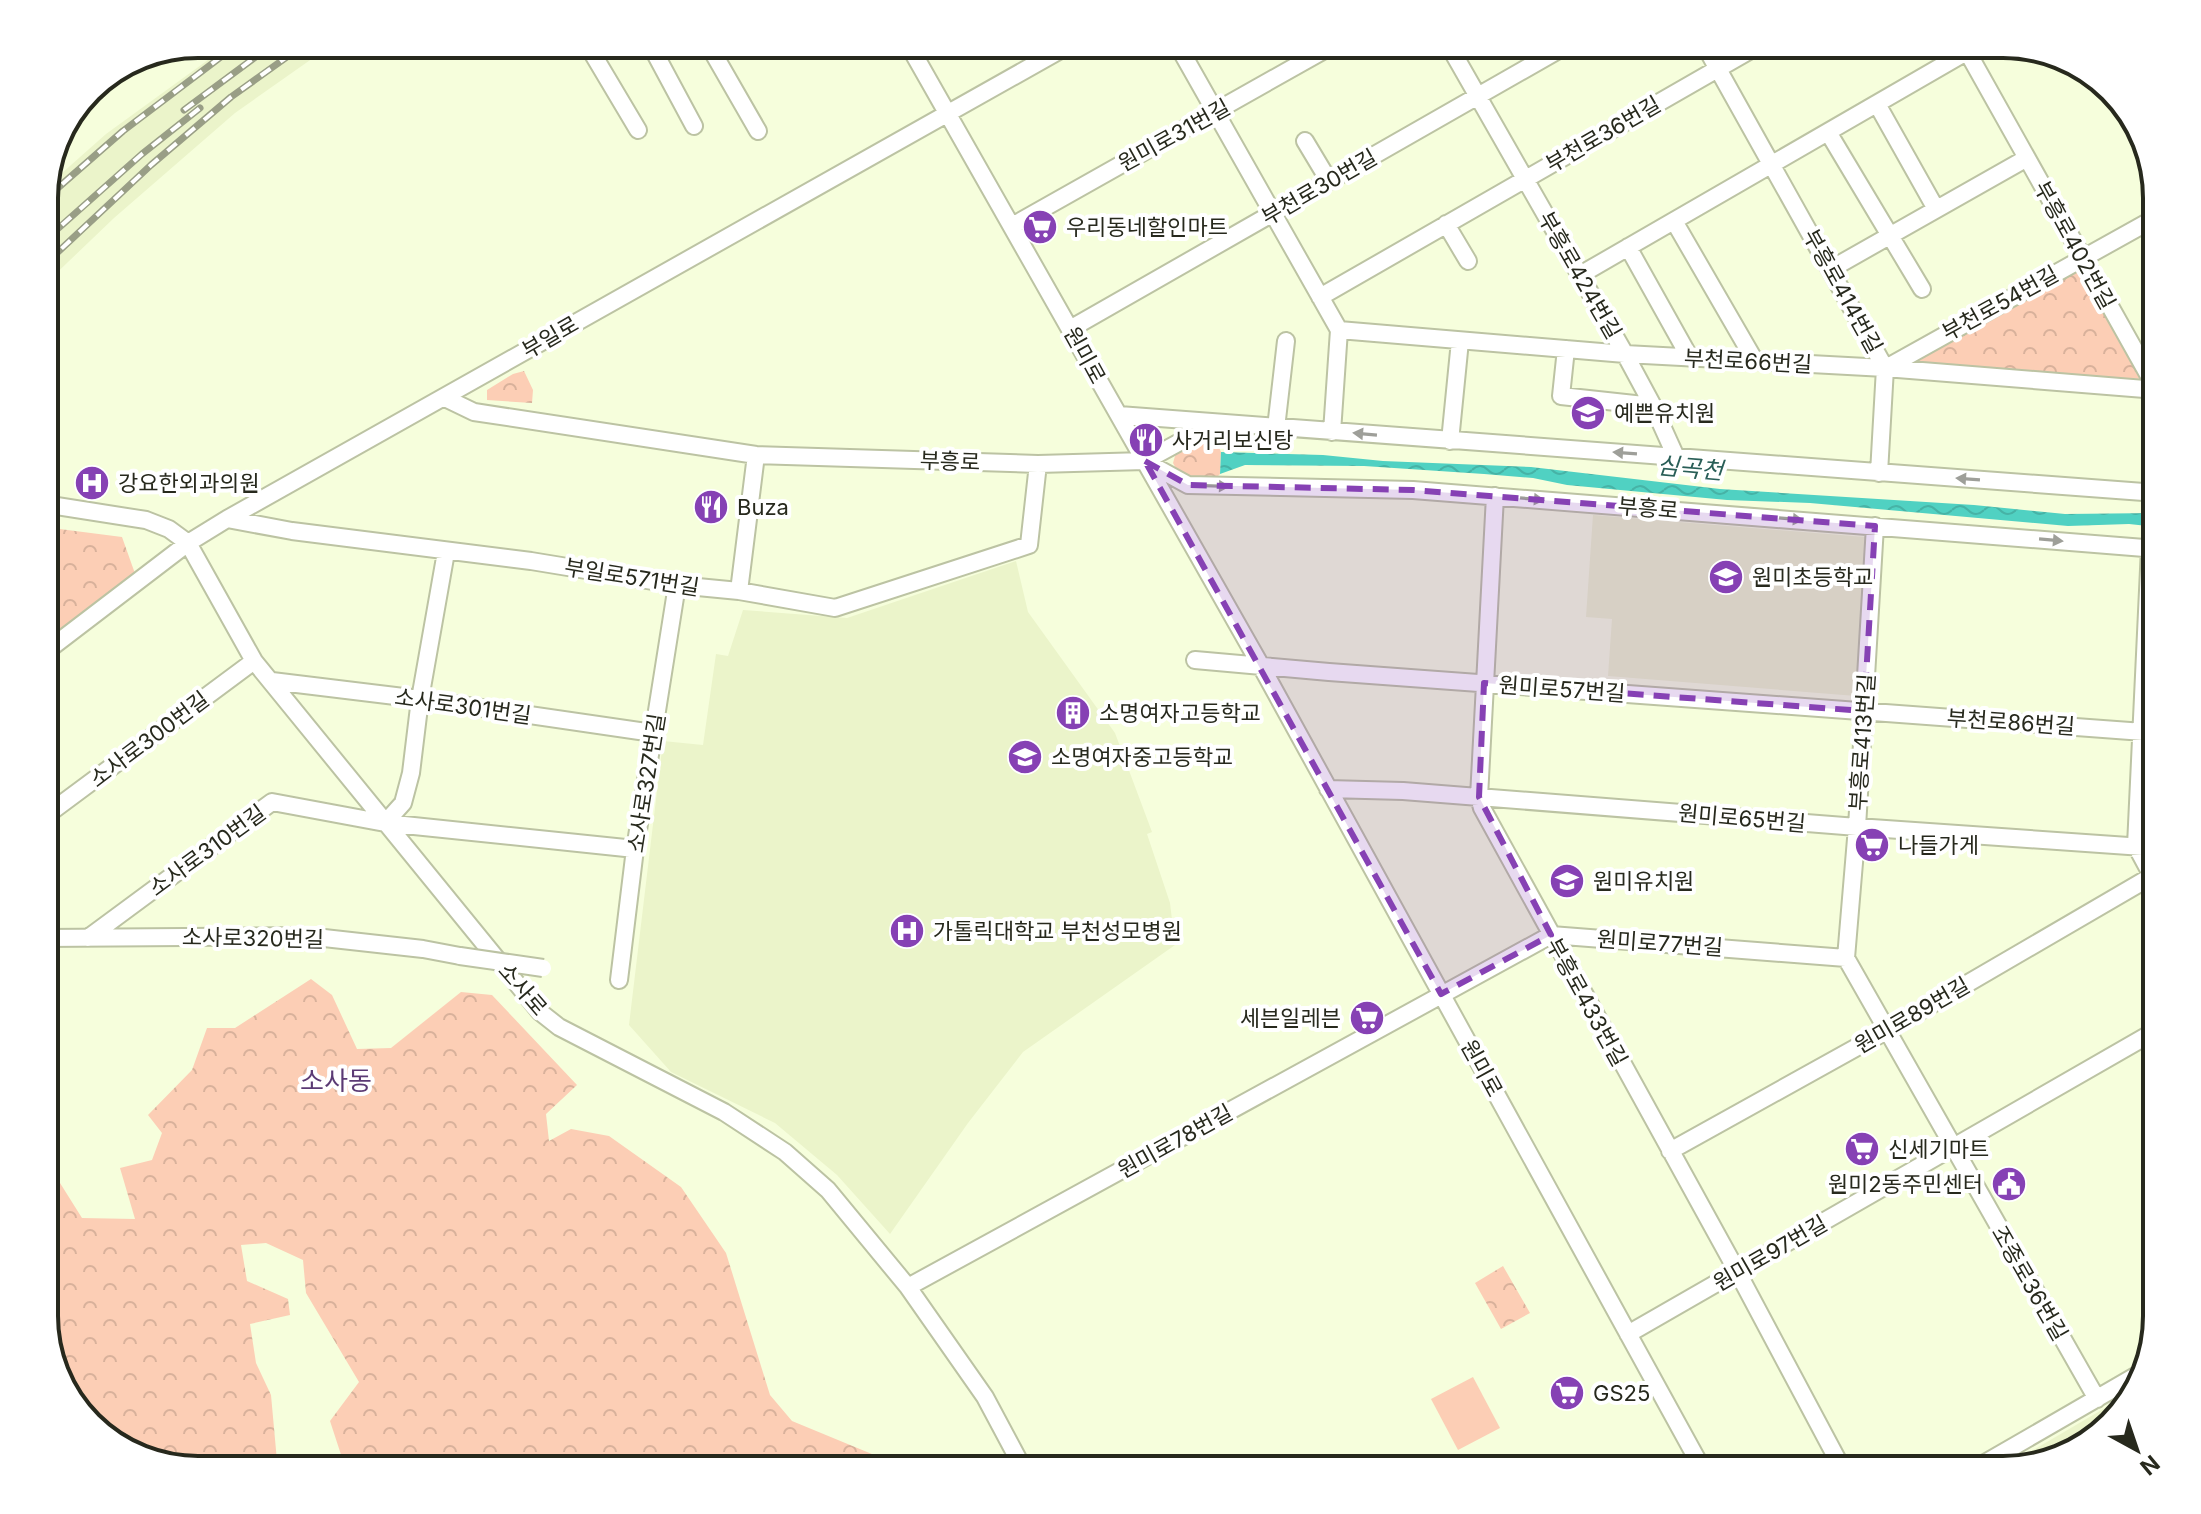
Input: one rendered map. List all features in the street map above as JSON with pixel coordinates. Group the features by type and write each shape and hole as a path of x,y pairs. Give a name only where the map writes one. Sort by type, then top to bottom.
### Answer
{"street":[{"path":"595,58 638,130"},
{"path":"658,58 694,126"},
{"path":"716,58 758,131"},
{"name":"원미로","path":"916,58 1261,666 1695,1456"},
{"name":"부일로","path":"58,642 188,543 227,519 1047,58"},
{"path":"1185,58 1339,330 1332,432"},
{"name":"원미로31번길","path":"1012,226 1310,58"},
{"name":"부흥로424번길","path":"1456,58 1625,354 1676,457"},
{"name":"부천로30번길","path":"1070,329 1544,58"},
{"name":"부흥로414번길","path":"1712,58 1885,368 1879,473"},
{"name":"부천로36번길","path":"1320,297 1736,58"},
{"path":"1580,275 1953,58"},
{"name":"부흥로402번길","path":"1977,58 2027,158 2143,365"},
{"path":"1877,104 1936,209"},
{"path":"1828,132 1922,289"},
{"path":"1305,141 1329,181"},
{"path":"1831,269 2027,158"},
{"path":"1674,221 1755,361"},
{"path":"1446,224 1468,261"},
{"name":"부천로54번길","path":"1885,368 2143,224"},
{"path":"1628,247 1690,358"},
{"name":"부천로66번길","path":"1339,330 1625,354 1885,368 2143,389"},
{"path":"1276,428 1286,341"},
{"path":"1450,441 1460,341"},
{"path":"1566,349 1561,396 1653,406"},
{"name":"부흥로","path":"445,398 474,412 756,455 1038,464 1145,461 1189,437 1225,425"},
{"name":"부흥로","path":"1119,415 2143,492"},
{"path":"739,591 756,455"},
{"name":"부흥로","path":"1145,461 1188,485 1347,487 1495,496 2143,548"},
{"name":"부일로571번길","path":"227,519 446,552 531,561 677,585 739,591 835,608 1029,545 1038,464"},
{"path":"1479,797 1495,496"},
{"path":"58,506 146,520 169,529 188,543"},
{"name":"부흥로413번길","path":"1846,958 1875,526"},
{"name":"소사로","path":"188,543 254,661 540,1012 559,1027 724,1112 785,1152 828,1190 908,1287 985,1397 1017,1456"},
{"path":"385,823 403,803 411,773 420,699 446,552"},
{"name":"소사로327번길","path":"619,980 635,849 677,585"},
{"path":"1195,660 1261,666"},
{"name":"소사로300번길","path":"58,807 254,661"},
{"name":"원미로57번길","path":"1261,666 1864,711"},
{"name":"소사로301번길","path":"272,681 653,733"},
{"name":"부천로86번길","path":"1864,711 2143,732"},
{"path":"2143,785 2136,846 2143,859"},
{"name":"원미로65번길","path":"1328,789 1403,791 2143,847"},
{"name":"부흥로433번길","path":"1479,797 1836,1456"},
{"name":"소사로310번길","path":"88,938 272,802 385,823 635,849"},
{"name":"원미로89번길","path":"1670,1151 2143,886"},
{"path":"1441,994 1551,935"},
{"name":"원미로77번길","path":"1551,935 1846,958"},
{"name":"소사로320번길","path":"58,938 306,936 423,949 543,968"},
{"name":"조종로36번길","path":"1846,958 2097,1399"},
{"name":"원미로78번길","path":"908,1287 1441,994"},
{"name":"원미로97번길","path":"1628,1334 2143,1038"},
{"path":"1997,1456 2127,1381"}],"highlighted area":[{"path":"1145,461 1188,485 1413,490 1875,526 1864,711 1484,683 1479,797 1551,935 1441,994"}],"shaded area":[{"path":"211,58 313,58 235,113 114,218 58,272 61,174 106,134"},
{"name":"원미초등학교","path":"1593,515 1865,537 1856,696 1608,676 1612,619 1586,617"},
{"name":"가톨릭대학교 부천성모병원","path":"1016,561 1028,612 1115,733 1152,832 1147,834 1170,903 1175,945 1023,1052 968,1123 890,1234 837,1175 775,1123 671,1072 629,1025 663,741 703,745 716,654 728,656 743,610 847,618"},
{"path":"2097,1413 2097,1419 2081,1432 2065,1442 2027,1454"}],"green space":[{"path":"2080,266 2142,379 1906,365"},
{"path":"524,371 533,390 532,403 487,400 487,390"},
{"path":"1215,439 1221,452 1220,474 1216,478 1192,477 1176,469 1173,463 1177,449 1189,442"},
{"path":"58,529 122,537 138,582 58,643"},
{"path":"311,979 332,995 357,1049 391,1048 461,992 492,995 577,1085 546,1114 549,1141 571,1129 609,1136 681,1187 726,1253 770,1395 792,1421 877,1456 341,1456 330,1421 359,1382 306,1293 303,1260 266,1243 241,1245 247,1281 288,1299 290,1315 250,1324 256,1363 271,1395 277,1456 180,1455 144,1445 120,1432 93,1408 77,1386 63,1352 58,1325 58,1180 82,1218 135,1219 120,1168 152,1160 162,1133 148,1115 192,1070 207,1028 235,1028"},
{"path":"1503,1266 1530,1313 1501,1329 1475,1283"},
{"path":"1473,1377 1500,1428 1458,1450 1431,1399"}],"water":[{"path":"1221,452 1323,455 1383,461 1531,467 1720,489 2065,514 2143,513 2143,526 2068,526 1810,503 1727,500 1567,485 1533,478 1364,466 1245,465 1220,474"}],"railway":[{"path":"58,188 123,131 219,58"},
{"path":"184,110 254,58"},
{"path":"58,252 151,165 231,97 285,58"},
{"path":"58,229 142,154 200,108"}],"place":[{"name":"우리동네할인마트","path":"1040,227"},
{"name":"예쁜유치원","path":"1588,413"},
{"name":"사거리보신탕","path":"1146,440"},
{"name":"강요한외과의원","path":"92,483"},
{"name":"Buza","path":"711,507"},
{"name":"원미초등학교","path":"1726,577"},
{"name":"소명여자고등학교","path":"1073,713"},
{"name":"소명여자중고등학교","path":"1025,757"},
{"name":"나들가게","path":"1872,845"},
{"name":"원미유치원","path":"1567,881"},
{"name":"가톨릭대학교 부천성모병원","path":"907,931"},
{"name":"세븐일레븐","path":"1367,1018"},
{"name":"신세기마트","path":"1862,1149"},
{"name":"원미2동주민센터","path":"2009,1184"},
{"name":"GS25","path":"1567,1393"}],"district":[{"name":"소사동","path":"336,1080"}],"water label":[{"name":"심곡천","path":"1690,468"}]}
